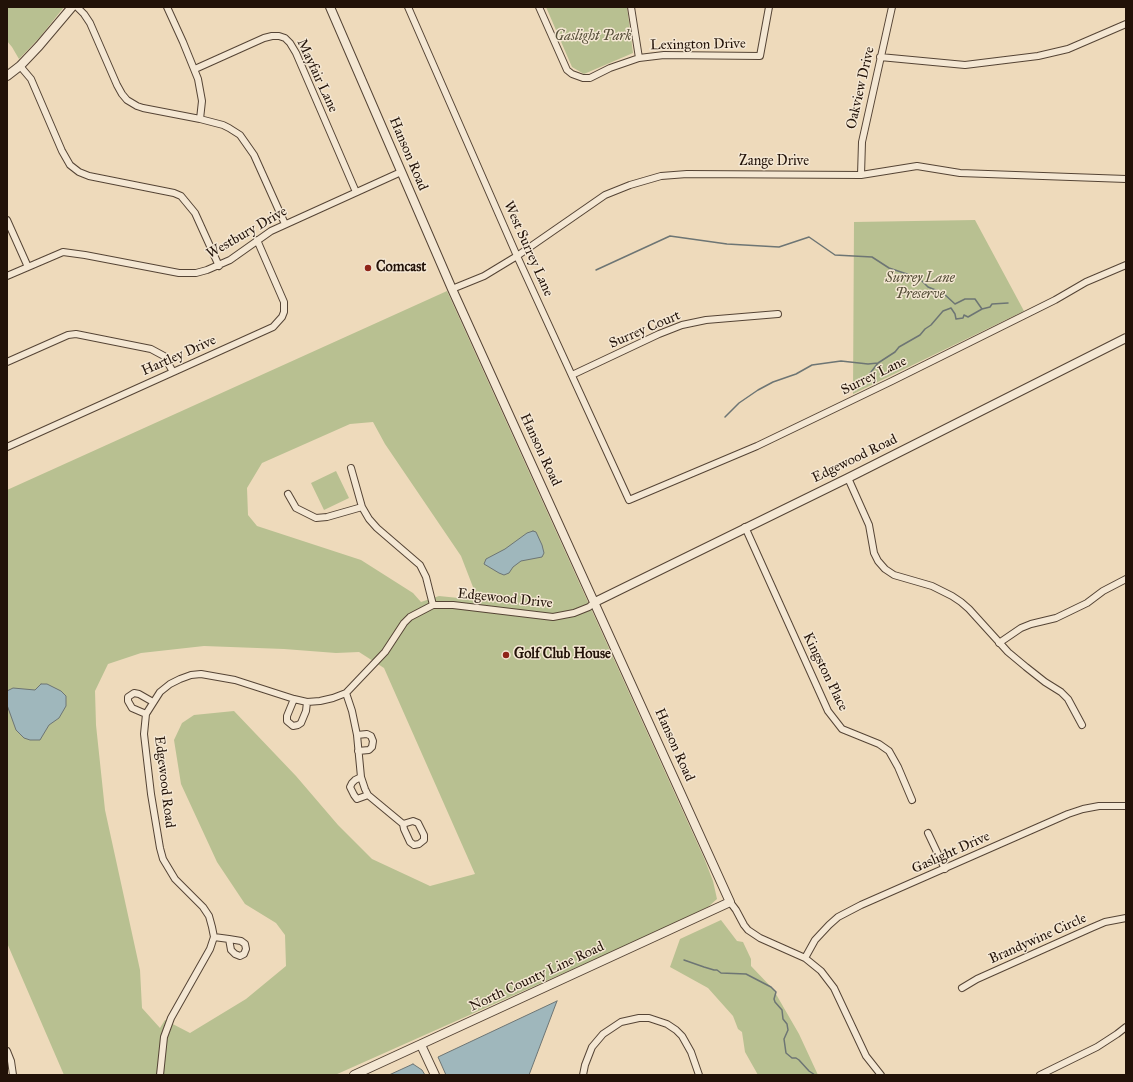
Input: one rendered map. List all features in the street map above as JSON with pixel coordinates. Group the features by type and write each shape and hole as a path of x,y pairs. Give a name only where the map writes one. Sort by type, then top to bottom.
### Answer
{"street":[{"path":"7,76 20,66 49,35 72,7"},
{"path":"77,7 90,22 114,79 124,98 136,106 200,119 230,128 240,135 248,144 254,155 285,224"},
{"path":"167,7 194,69 202,93 200,119"},
{"name":"Hanson Road","path":"330,7 452,289 730,902"},
{"name":"West Surrey Lane","path":"408,7 517,256 629,500"},
{"name":"Lexington Drive","path":"539,7 564,64 572,74 583,78 590,78 610,68 639,58 664,55 760,56 769,7"},
{"path":"631,7 639,58"},
{"name":"Oakview Drive","path":"861,175 862,142 892,7"},
{"path":"880,57 965,65 1038,56 1068,49 1126,24"},
{"name":"Mayfair Lane","path":"194,69 264,38 272,36 285,38 296,53 356,192"},
{"path":"20,66 31,80 62,151 70,165 79,172 90,176 174,193 181,196 187,201 195,213 219,266"},
{"name":"Zange Drive","path":"452,289 484,276 517,256 606,195 630,185 676,174 861,175 917,166 960,173 1126,179"},
{"name":"Westbury Drive","path":"7,276 58,254 69,252 179,274 196,273 219,266 230,260 271,231 285,224 401,172"},
{"path":"7,220 28,266"},
{"name":"Hartley Drive","path":"7,447 273,327 282,318 285,307 283,296 258,240"},
{"name":"Surrey Lane","path":"629,500 757,446 1055,300 1086,282 1126,265"},
{"name":"Surrey Court","path":"572,375 659,334 682,325 706,320 778,314"},
{"path":"7,362 68,335 76,334 151,349 164,356 173,372"},
{"name":"Edgewood Road","path":"594,602 848,478 1126,338"},
{"path":"351,468 362,507 377,528 420,565 426,577 434,605"},
{"path":"848,478 869,525 876,557 884,569 894,575 932,586 952,596 969,609 1008,652 1065,696 1082,725"},
{"path":"288,494 296,508 316,518 327,517 362,507"},
{"name":"Kingston Place","path":"745,527 828,712 842,729 879,744 889,751 898,767 912,800"},
{"path":"999,642 1021,628 1056,618 1087,603 1103,591 1126,579"},
{"name":"Edgewood Drive","path":"434,605 454,605 553,617 574,613 589,607 594,602"},
{"name":"Edgewood Road","path":"214,937 209,916 203,907 175,879 163,859 155,824 144,734 146,714 153,702 160,692 170,684 191,675 201,674 235,680 308,702 333,698 346,693 385,652 398,630 410,617 434,605"},
{"path":"146,714 132,708 128,701 128,697 134,693 139,694 153,702"},
{"path":"346,693 352,711 361,777 368,795 403,824"},
{"path":"294,699 287,716 287,721 293,726 301,723 308,702"},
{"path":"356,735 367,734 371,736 373,741 369,750 358,751"},
{"path":"361,777 355,780 350,787 357,799 368,795"},
{"name":"Gaslight Drive","path":"805,958 819,935 838,918 861,905 1082,809 1099,806 1126,806"},
{"path":"928,833 944,869"},
{"path":"730,902 748,930 760,938 805,958 821,970 834,988 866,1056 881,1075"},
{"name":"North County Line Road","path":"354,1075 730,902"},
{"name":"Brandywine Circle","path":"962,988 977,979 1091,928 1106,922 1126,918"},
{"path":"160,1075 164,1037 171,1018 210,949 214,937 229,939"},
{"path":"583,1075 592,1047 603,1034 621,1022 639,1018 649,1018 667,1024 682,1036 699,1075"},
{"path":"1040,1075 1097,1047 1126,1027"},
{"path":"421,1045 435,1075"},
{"path":"7,1051 11,1061 13,1075"}],"green space":[{"path":"7,7 64,7 40,37 19,59 7,41"},
{"name":"Gaslight Park","path":"546,7 627,7 633,53 584,74 572,67"},
{"name":"Surrey Lane Preserve","path":"975,220 1024,311 853,394 854,222"},
{"path":"447,291 704,858 713,881 717,899 708,907 649,935 335,1075 64,1075 7,943 7,490","holes":["373,422 385,444 461,556 478,600 439,596 421,602 413,593 361,560 257,526 248,515 247,488 262,463 350,424","204,646 284,649 336,653 359,652 384,668 475,874 430,886 372,859 338,825 296,776 234,711 194,715 182,723 174,740 181,784 217,862 245,904 276,923 285,935 286,966 246,999 190,1033 165,1020 160,1028 142,1008 140,970 105,810 96,725 95,691 108,664 141,653"]},
{"path":"336,471 349,498 324,510 311,483"},
{"path":"721,920 737,941 743,942 751,959 751,966 773,989 799,1034 818,1075 758,1075 745,1052 742,1032 738,1029 733,1016 708,988 670,967 680,939"}],"water":[{"path":"533,531 536,532 542,545 544,553 542,557 521,561 513,567 509,573 504,575 484,564 486,559 505,549 527,533"},
{"path":"41,684 47,684 61,691 66,696 66,706 59,718 49,725 40,740 30,740 24,738 16,730 7,705 7,691 13,688 35,690"},
{"path":"557,1001 529,1075 446,1075 438,1057"},
{"path":"413,1064 422,1070 425,1075 389,1075"}],"waterway":[{"path":"596,270 670,236 727,244 779,247 809,237 835,255 872,257 889,268 919,278 928,287 943,293 955,304 965,299 975,299 982,309"},
{"path":"725,417 739,403 758,390 773,382 796,374 812,365 841,361 868,364 878,363 895,352 899,347 920,335 943,311 951,308 956,319 963,318 964,315 968,317 982,309 990,307 992,304 1008,303"},
{"path":"868,376 878,363"},
{"path":"684,960 717,970 721,973 746,974 771,987 776,992 774,999 775,1002 782,1010 783,1019 787,1024 788,1030 784,1039 786,1053 792,1058 799,1060 815,1075"}],"place":[{"name":"Comcast","path":"368,268"},
{"name":"Golf Club House","path":"506,655"}]}
